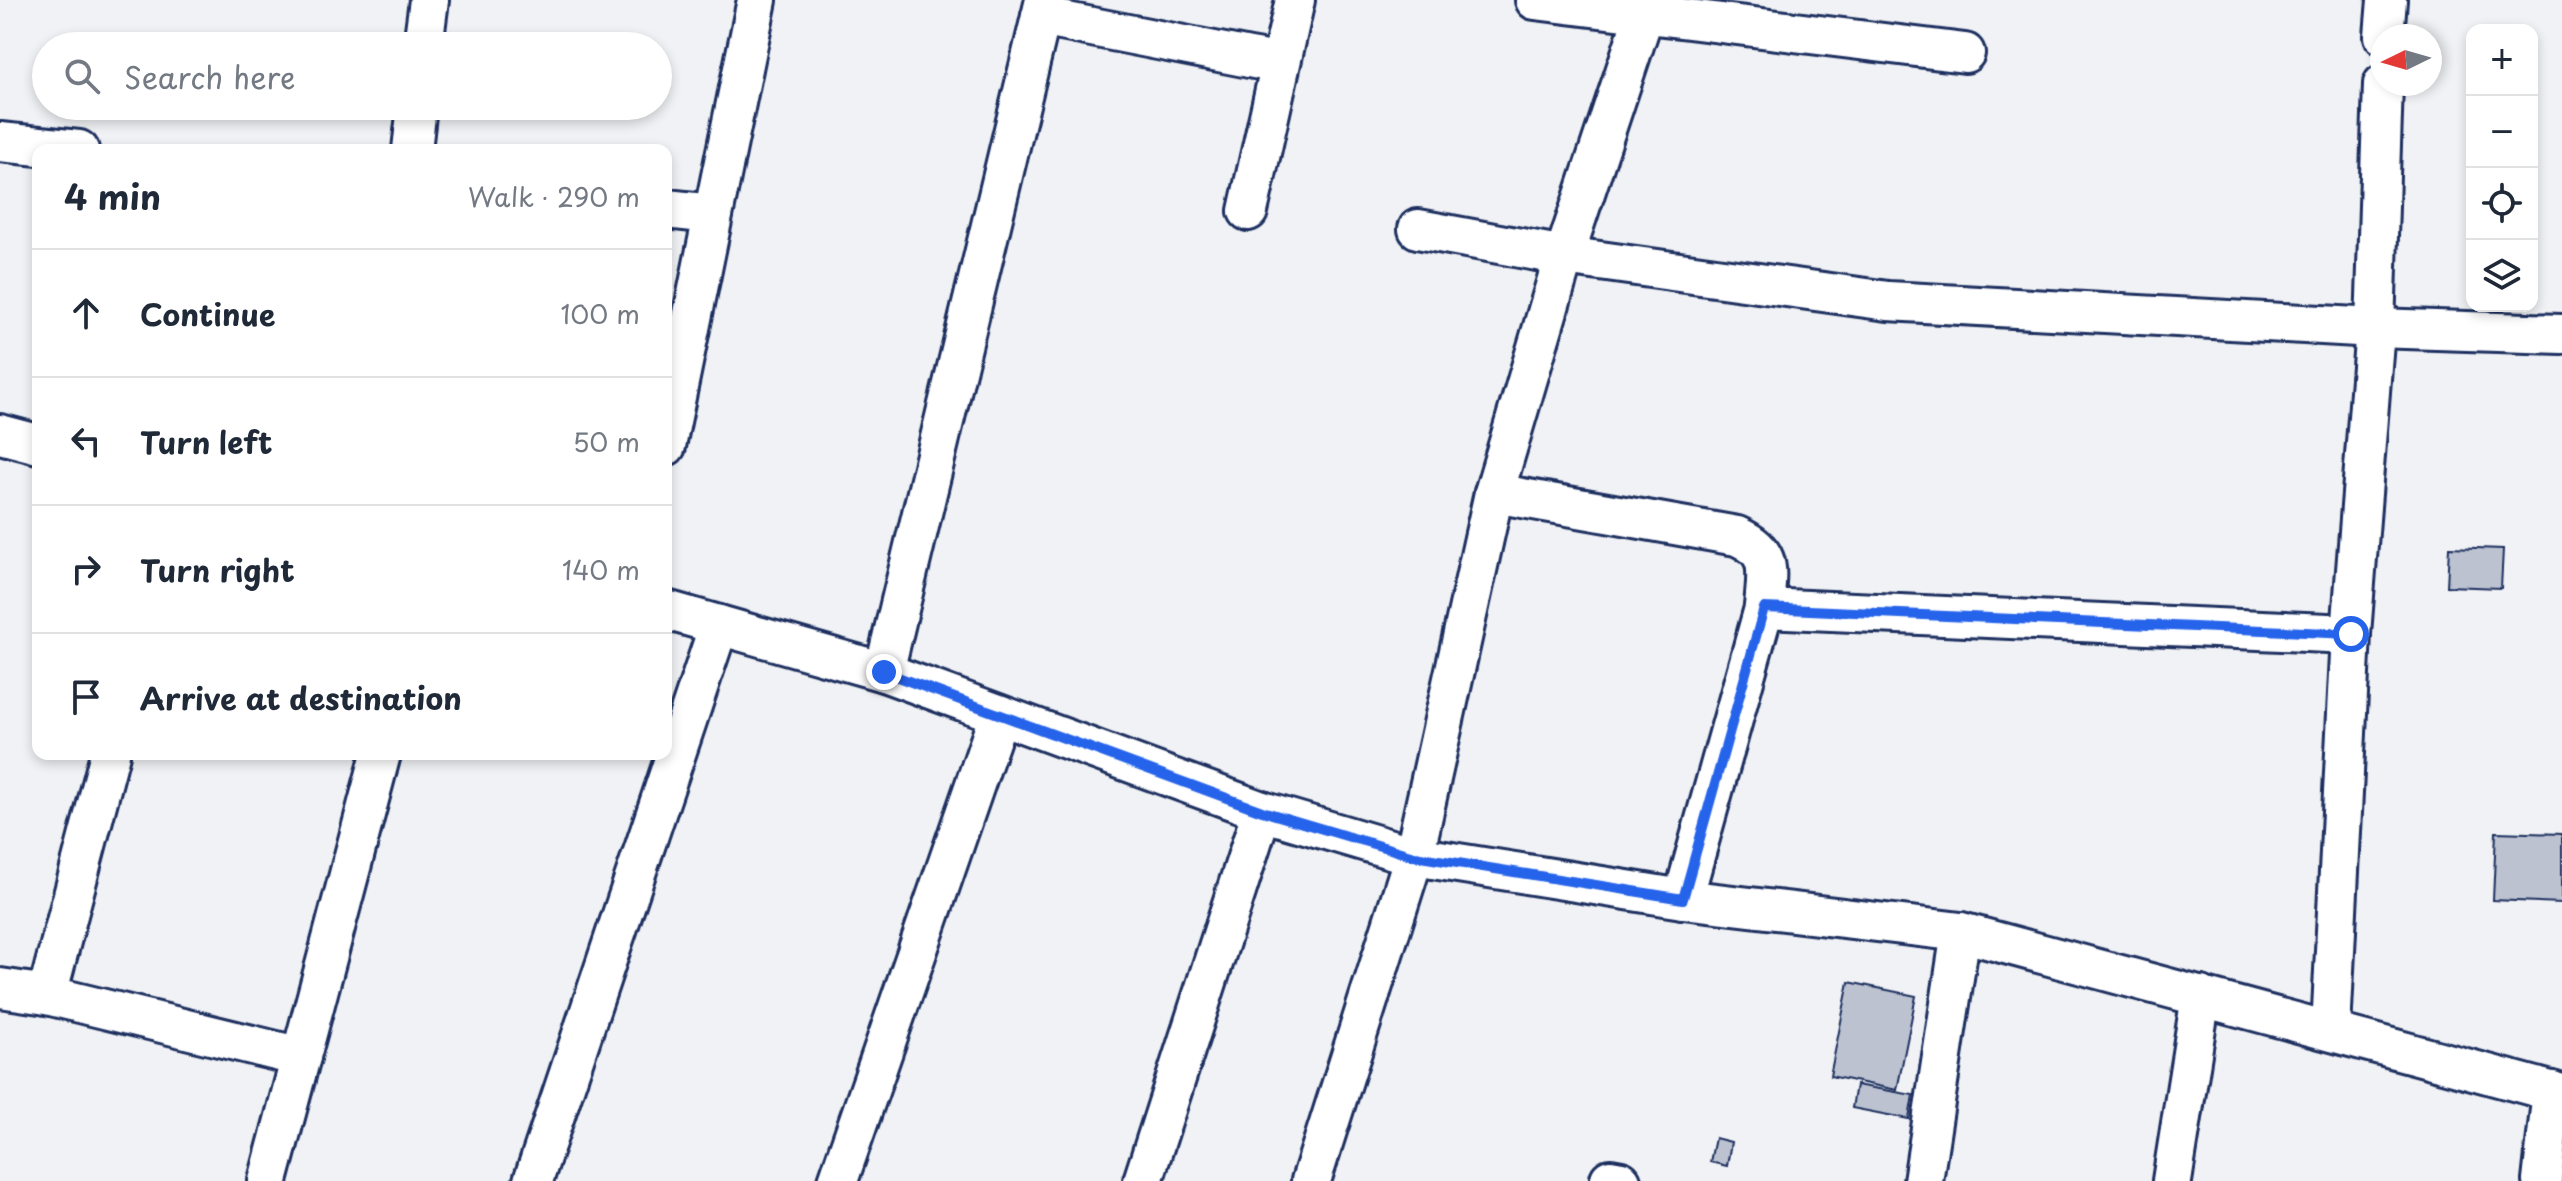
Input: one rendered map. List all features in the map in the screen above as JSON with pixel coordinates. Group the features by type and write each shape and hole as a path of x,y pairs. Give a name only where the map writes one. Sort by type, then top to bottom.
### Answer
{"street":[{"path":"425,32 429,0"},
{"path":"672,416 757,0"},
{"path":"1248,211 1295,0"},
{"path":"1535,0 1646,8 1965,53"},
{"path":"2385,24 2387,0"},
{"path":"884,672 1043,8 1280,64"},
{"path":"1311,1181 1414,856 1494,493 1564,256 1646,8"},
{"path":"2331,1030 2351,634 2375,328 2383,96"},
{"path":"413,144 415,120"},
{"path":"0,142 32,145"},
{"path":"672,210 713,214"},
{"path":"1418,229 1564,256 1888,301 2375,328 2562,334"},
{"path":"0,434 32,442"},
{"path":"1494,493 1737,536 1762,551 1767,564 1764,608 1683,899"},
{"path":"1764,608 2351,634"},
{"path":"672,612 884,672 1262,811 1414,856 1683,899 1961,932 2557,1092 2542,1181"},
{"path":"533,1181 719,625"},
{"path":"838,1181 999,715"},
{"path":"47,995 108,760"},
{"path":"268,1181 379,760"},
{"path":"1143,1181 1262,811"},
{"path":"1923,1181 1961,932"},
{"path":"0,988 47,995 301,1057"},
{"path":"2172,1181 2201,996"}],"building":[{"path":"2449,547 2503,549 2501,588 2447,586"},
{"path":"2496,832 2562,834 2562,903 2493,900"},
{"path":"1849,982 1916,996 1897,1090 1830,1076"},
{"path":"1856,1085 1913,1095 1909,1119 1852,1108"},
{"path":"1715,1138 1731,1142 1727,1166 1710,1162"}],"route":[{"path":"884,672 1262,811 1414,856 1683,899 1764,608 2351,634"}]}
